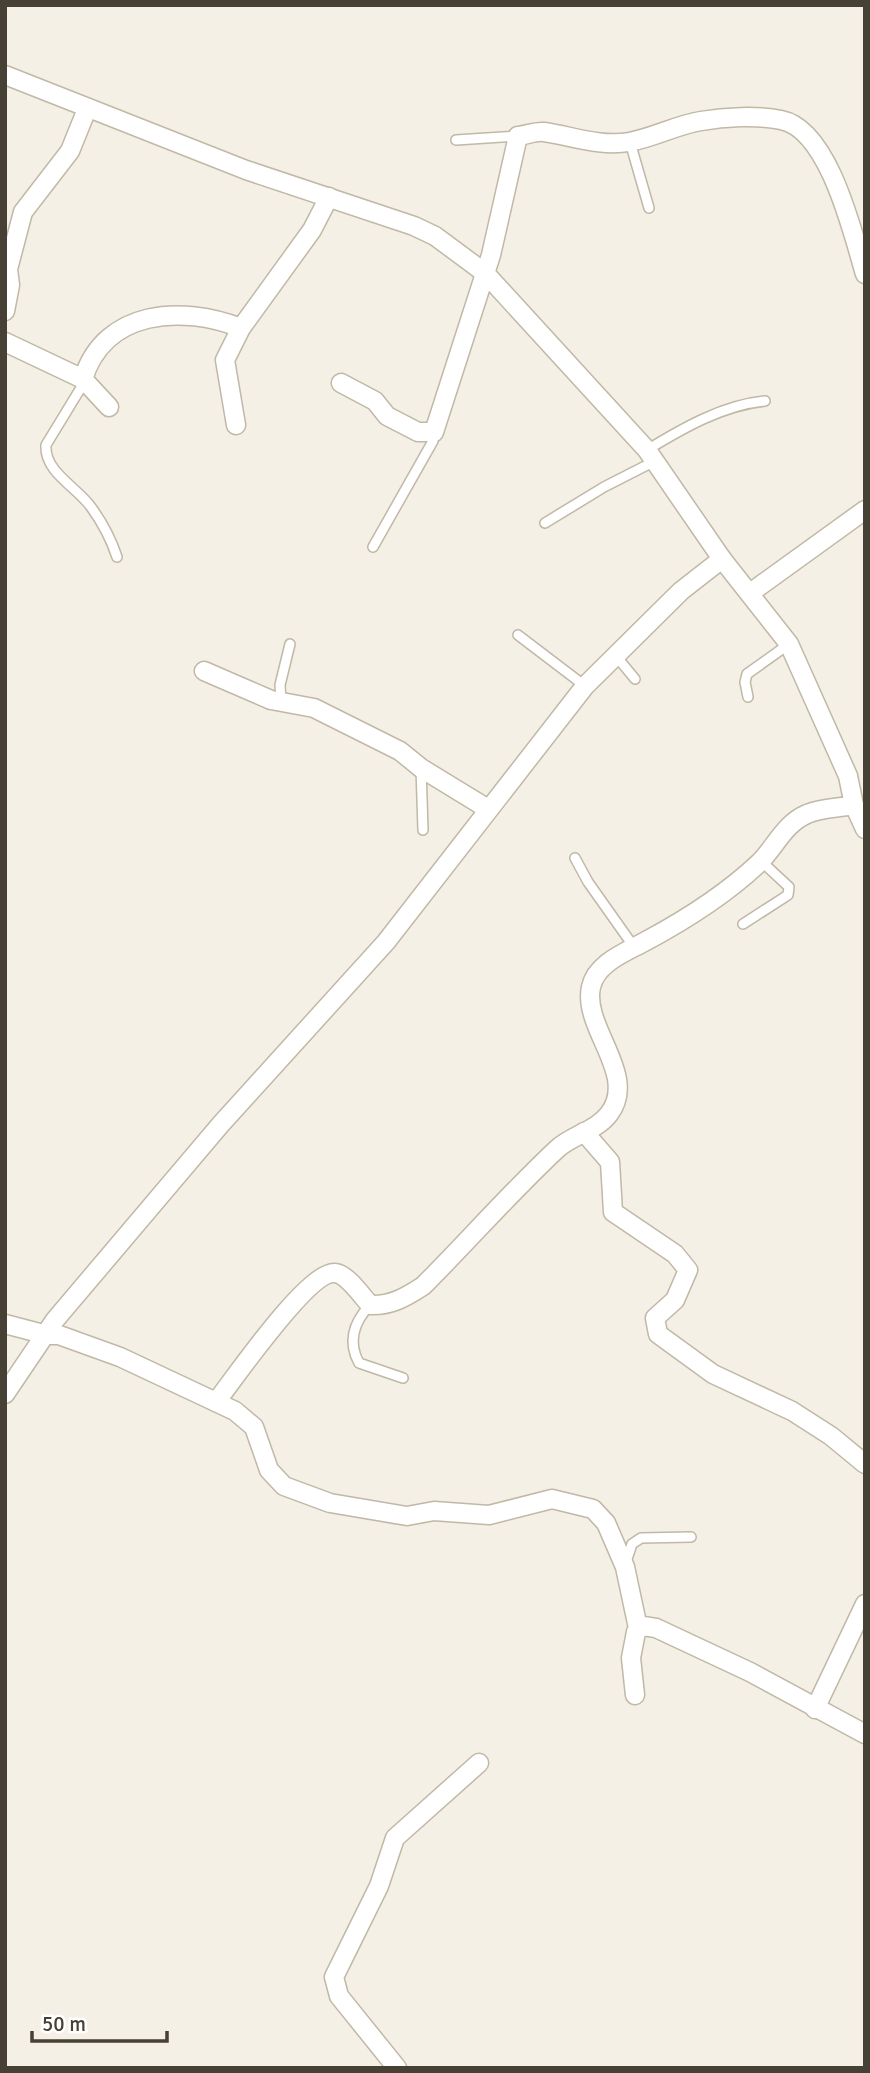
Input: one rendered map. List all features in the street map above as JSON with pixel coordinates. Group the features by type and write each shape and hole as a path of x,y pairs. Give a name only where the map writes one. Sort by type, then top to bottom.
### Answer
{"street":[{"path":"5,75 246,170 391,217 435,236 485,273 651,456 722,559 789,644 848,776 854,805 865,830"},
{"path":"5,311 10,285 6,269 23,212 70,151 87,108"},
{"path":"341,383 375,401 387,416 418,432 434,432 485,273 502,210 517,136 542,132 570,139 630,142 701,121 782,120 798,128 816,148 831,173 865,274"},
{"path":"236,425 224,370 225,360 241,328 312,230 329,197"},
{"path":"84,380 91,355 117,331 134,322 198,315 241,328"},
{"path":"5,341 84,380 109,407"},
{"path":"750,593 791,566 865,510"},
{"path":"5,1394 55,1320 221,1124 386,942 585,686 681,591 722,559"},
{"path":"204,671 248,691 314,708 400,751 421,768 488,809"},
{"path":"216,1402 282,1316 317,1279 331,1272 340,1274 370,1305 384,1306 405,1298 423,1286 560,1146 599,1124 611,1113 618,1094 614,1067 591,1008 591,987 600,969 634,947 688,919 726,892 761,861 786,828 808,814 854,805"},
{"path":"584,1132 610,1162 613,1212 675,1254 688,1270 675,1300 655,1318 658,1334 713,1374 792,1411 831,1436 865,1465"},
{"path":"5,1324 47,1335 59,1335 120,1357 235,1411 254,1427 269,1470 284,1486 330,1503 407,1516 434,1511 489,1515 552,1499 593,1508 606,1524 625,1567 638,1628 631,1658 635,1695"},
{"path":"815,1709 865,1604"},
{"path":"638,1628 656,1628 680,1639 750,1672 865,1734"},
{"path":"397,2068 339,1996 334,1977 379,1886 395,1838 480,1763"}],"lane":[{"path":"456,140 517,136"},
{"path":"630,142 649,208"},
{"path":"84,380 46,444 46,451 51,466 90,506 112,542 117,557"},
{"path":"545,523 651,456 674,434 733,407 765,401"},
{"path":"373,547 433,441 434,432"},
{"path":"518,635 585,686"},
{"path":"281,701 279,685 290,644"},
{"path":"748,697 745,682 747,674 789,644"},
{"path":"616,656 635,679"},
{"path":"421,768 424,830"},
{"path":"575,858 587,882 634,947"},
{"path":"743,923 788,895 789,887 761,861"},
{"path":"370,1305 358,1318 352,1341 355,1355 359,1363 403,1378"},
{"path":"625,1567 632,1544 641,1538 691,1537"}]}
